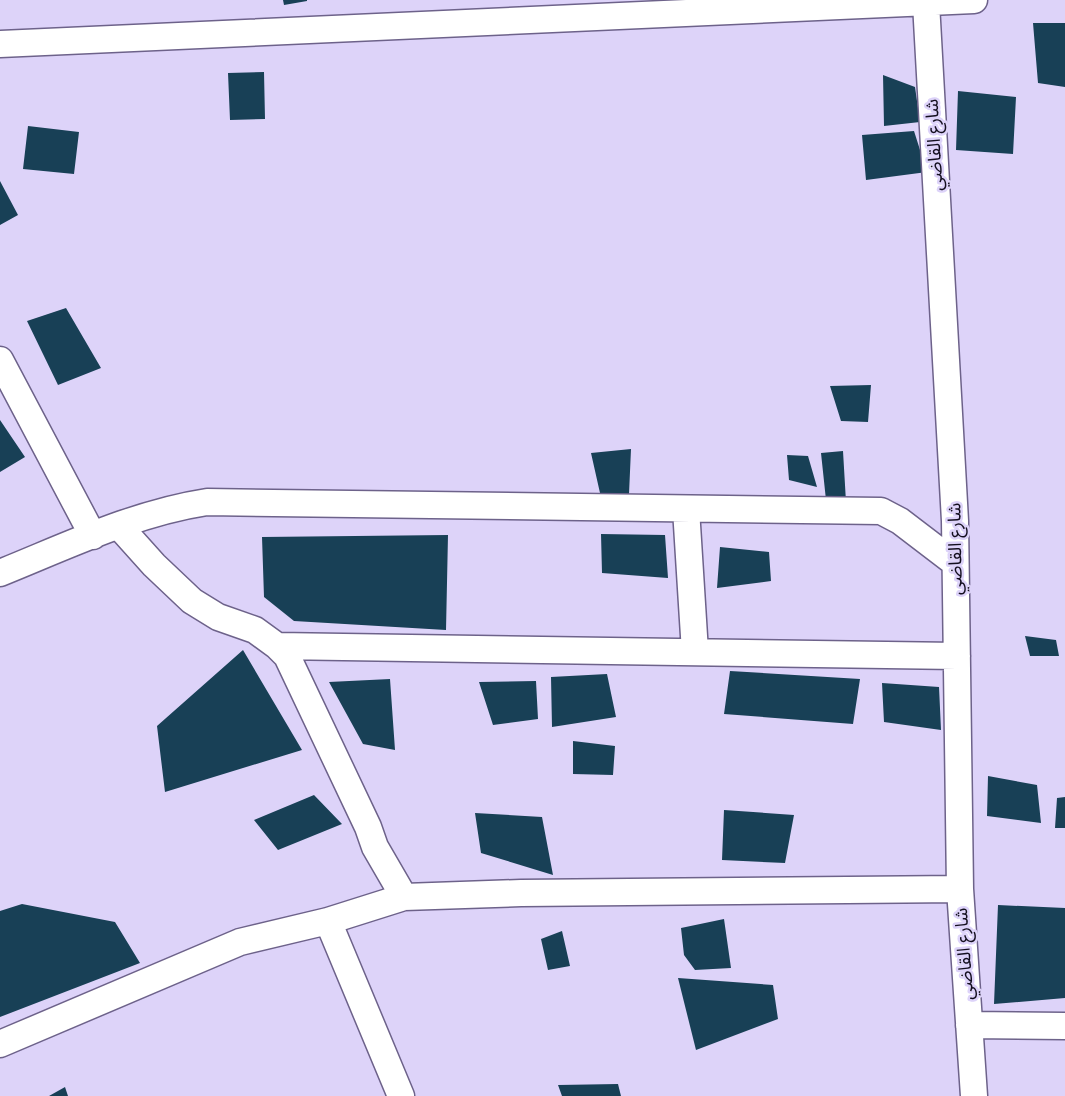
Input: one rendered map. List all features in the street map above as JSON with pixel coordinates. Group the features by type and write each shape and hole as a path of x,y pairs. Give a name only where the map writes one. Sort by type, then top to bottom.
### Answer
{"street":[{"path":"0,44 974,0"},
{"name":"شارع القاضي","path":"926,3 955,521 960,889 974,1096"},
{"path":"0,360 93,536"},
{"path":"0,572 119,526 182,506 207,502 880,511 900,521 955,563"},
{"path":"686,509 695,652"},
{"path":"119,526 154,565 192,601 218,617 255,630 277,646 286,656 368,827 375,847 404,897"},
{"path":"277,646 957,656"},
{"path":"0,1044 240,942 328,920 404,897 521,892 960,889"},
{"path":"328,920 402,1096"},
{"path":"969,1025 1065,1026"}],"building":[{"path":"283,0 307,0 307,1 284,5"},
{"path":"1033,23 1065,23 1065,87 1038,83"},
{"path":"264,72 265,119 230,120 228,73"},
{"path":"883,75 915,87 920,122 884,126"},
{"path":"958,91 1016,97 1013,154 956,150"},
{"path":"28,126 79,132 74,174 23,169"},
{"path":"914,131 927,172 866,180 862,135"},
{"path":"0,181 18,215 0,225"},
{"path":"66,308 101,368 58,385 27,321"},
{"path":"871,385 868,422 841,421 830,386"},
{"path":"0,420 25,457 0,472"},
{"path":"631,449 629,494 600,493 591,453"},
{"path":"843,451 846,502 826,500 821,453"},
{"path":"787,455 808,456 817,487 789,480"},
{"path":"601,534 665,535 668,578 602,573"},
{"path":"448,535 446,630 294,621 264,597 262,537"},
{"path":"720,547 769,552 771,581 717,588"},
{"path":"1025,636 1056,640 1059,656 1030,656"},
{"path":"243,650 302,750 165,792 157,726"},
{"path":"730,671 860,679 853,724 724,714"},
{"path":"607,674 616,717 552,727 551,677"},
{"path":"390,679 395,750 363,744 329,682"},
{"path":"536,681 538,719 493,725 479,682"},
{"path":"882,683 939,687 941,730 884,722"},
{"path":"573,741 615,746 613,775 573,774"},
{"path":"988,776 1037,785 1041,823 987,816"},
{"path":"314,795 342,824 278,850 254,820"},
{"path":"1065,797 1065,828 1055,828 1057,798"},
{"path":"724,810 794,815 785,863 722,860"},
{"path":"475,813 542,817 553,875 481,853"},
{"path":"22,904 115,922 140,963 0,1017 0,911"},
{"path":"998,905 1065,908 1065,998 994,1004"},
{"path":"724,919 731,968 695,970 684,955 681,928"},
{"path":"562,931 570,966 548,970 541,939"},
{"path":"678,978 773,985 778,1019 696,1050"},
{"path":"618,1084 621,1096 562,1096 558,1085"},
{"path":"65,1087 68,1096 49,1096"}]}
